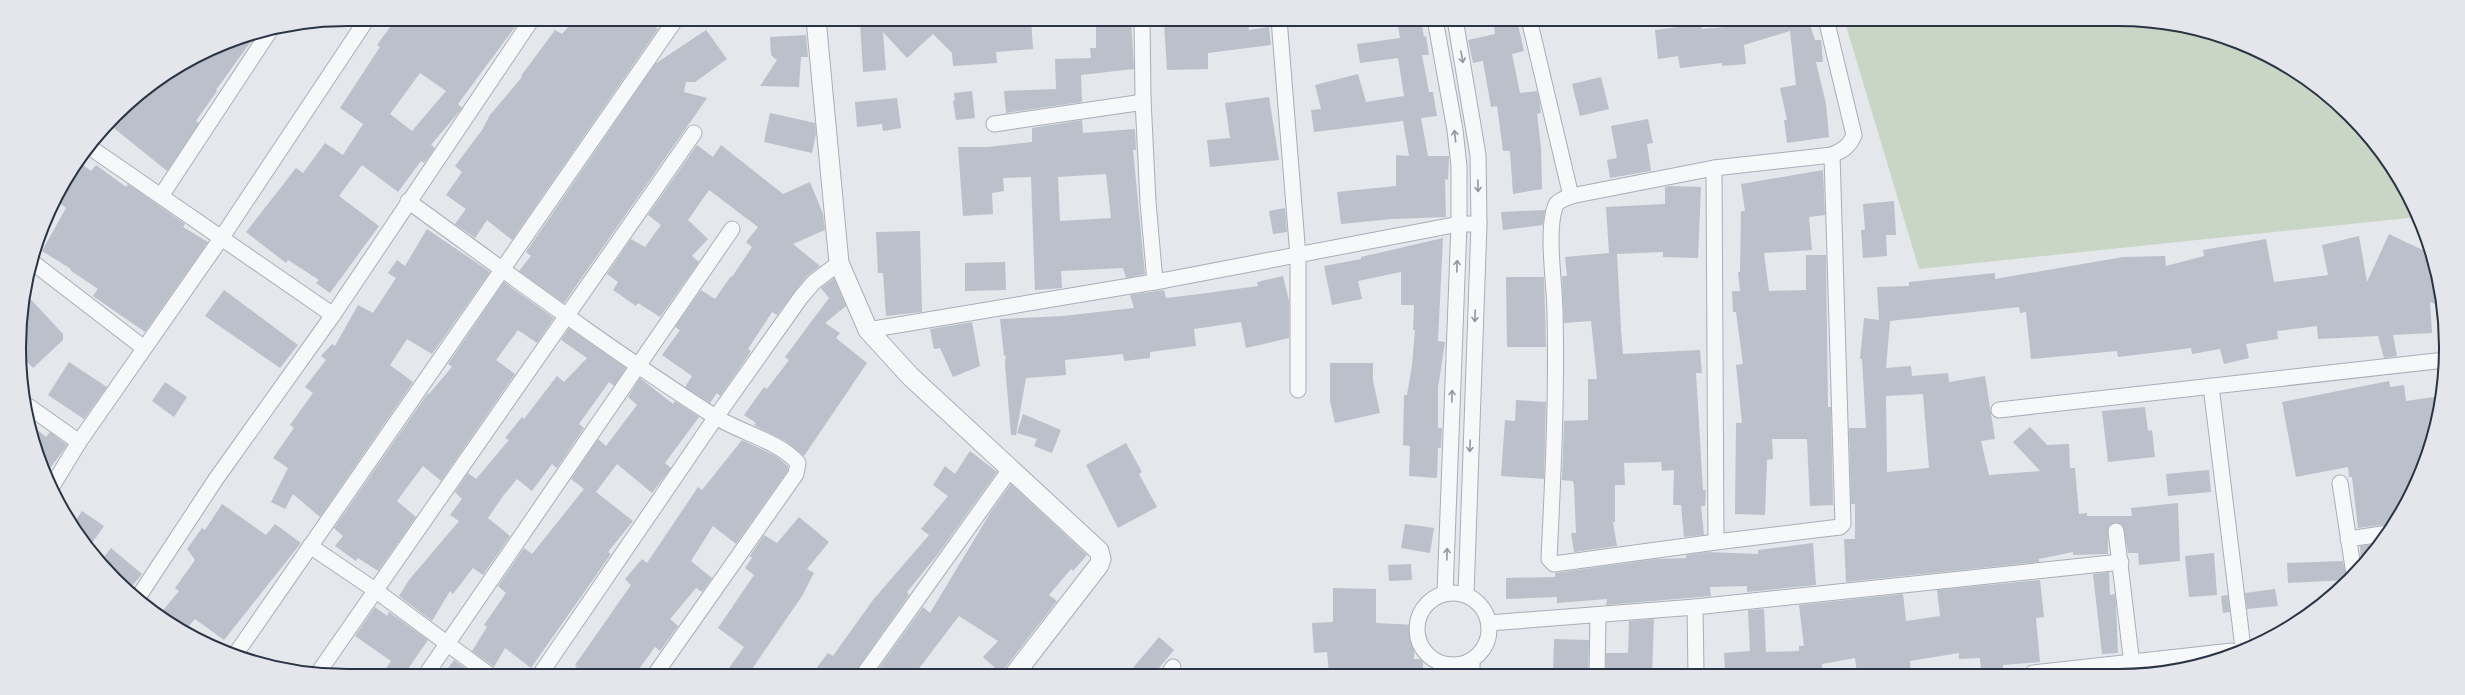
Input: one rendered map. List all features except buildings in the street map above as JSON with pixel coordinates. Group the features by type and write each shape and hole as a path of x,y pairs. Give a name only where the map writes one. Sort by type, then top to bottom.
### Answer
{"street":[{"path":"55,481 79,442 222,237 362,26"},
{"path":"141,593 216,479 333,315 408,201 527,26"},
{"path":"238,650 671,26"},
{"path":"817,26 839,263 868,330 910,376 1099,551 1101,559 1099,565 1019,669"},
{"path":"1142,26 1143,100 1148,202 1156,282"},
{"path":"1280,26 1298,256 1298,390"},
{"path":"1436,26 1454,130 1458,166 1459,224 1445,593"},
{"path":"1456,26 1478,155 1478,224 1466,595"},
{"path":"1531,26 1572,196"},
{"path":"1828,26 1854,135 1850,145 1832,155 1714,168 1572,196 1560,200 1555,206 1551,230 1555,314 1555,380 1549,559 1554,564 1840,527 1843,524 1832,155"},
{"path":"161,196 266,37"},
{"path":"994,124 1137,103 1143,100"},
{"path":"322,668 374,590 567,317 694,133"},
{"path":"94,150 333,315"},
{"path":"1714,168 1716,542"},
{"path":"408,201 502,268 567,317 640,364 716,417 794,458 799,467 659,669"},
{"path":"868,330 1156,282 1459,224 1478,224"},
{"path":"430,669 732,229"},
{"path":"544,669 716,417 805,292 823,273 839,263"},
{"path":"37,265 144,348"},
{"path":"1999,410 2438,361"},
{"path":"2211,386 2243,644"},
{"path":"32,409 79,442"},
{"path":"867,669 1011,468"},
{"path":"2340,483 2353,566"},
{"path":"2116,531 2121,562 2132,668"},
{"path":"2348,539 2379,534"},
{"path":"310,546 374,590 481,669"},
{"path":"1489,623 1598,616 1695,607 2121,562"},
{"path":"1453,669 1440,663 1427,654 1418,641 1417,626 1421,611 1431,599 1445,593 1466,595 1477,601 1485,611 1489,623 1489,637 1483,650 1472,667 1461,669"},
{"path":"1695,607 1696,669"},
{"path":"1597,669 1598,616"},
{"path":"2112,669 2132,668 2214,654"}],"green space":[{"path":"1846,26 2118,26 2180,32 2221,43 2260,59 2296,80 2313,92 2345,120 2373,152 2385,169 2412,218 1919,269"}]}
